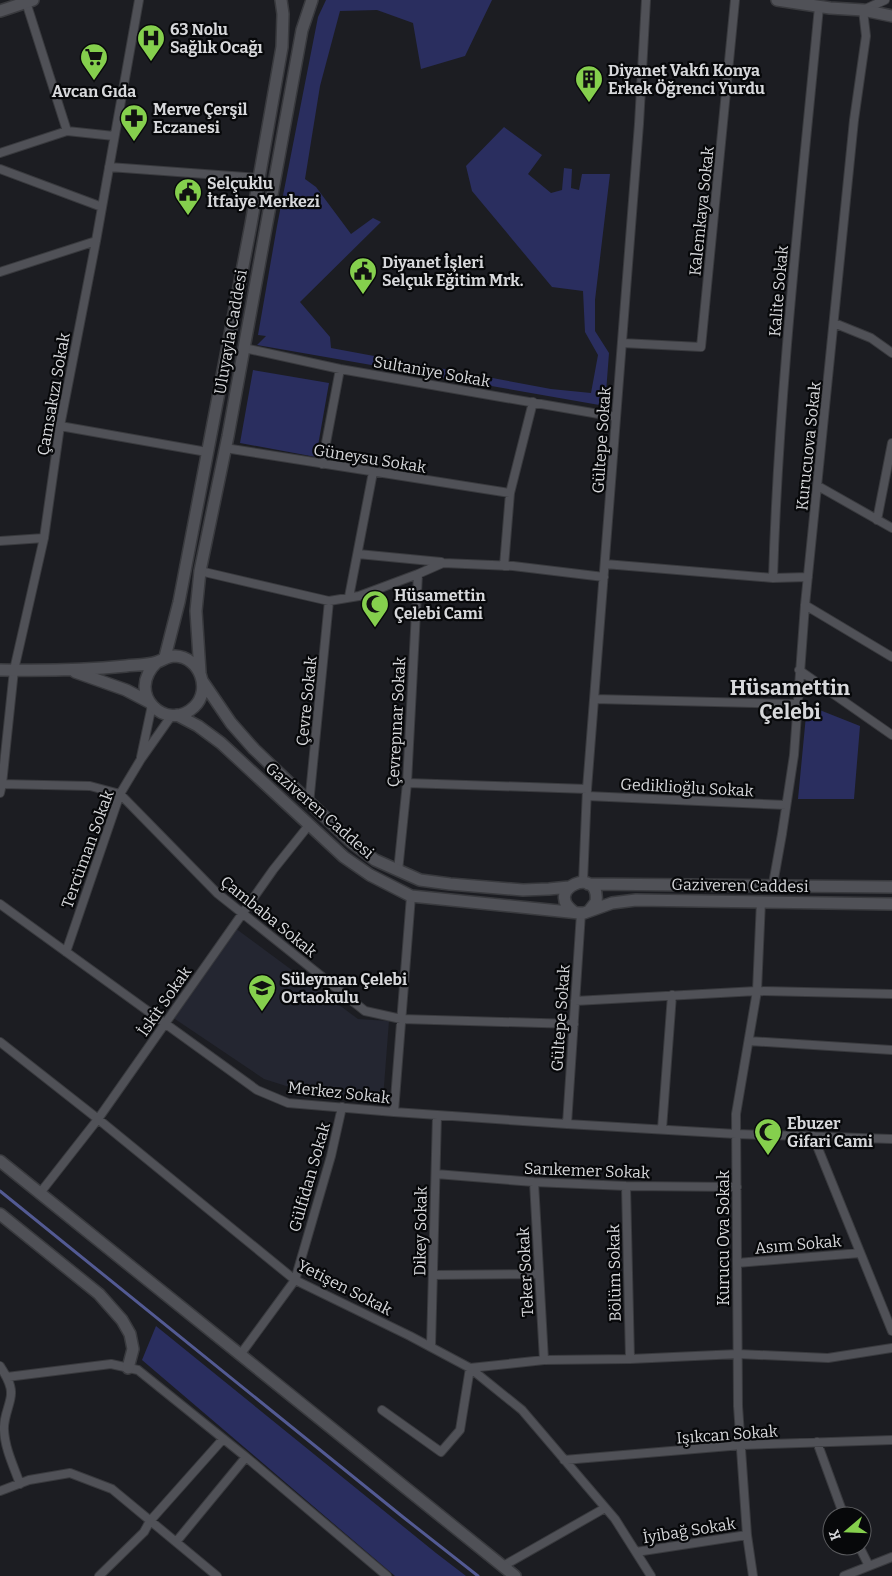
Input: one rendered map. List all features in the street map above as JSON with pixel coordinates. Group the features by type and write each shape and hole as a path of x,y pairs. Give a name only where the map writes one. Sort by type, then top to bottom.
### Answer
{"main road":[{"name":"Uluyayla Caddesi","path":"161,659 179,602 259,178 282,46 283,14 281,0"},
{"name":"Uluyayla Caddesi","path":"201,677 196,610 200,572 244,348 302,30 312,0"},
{"path":"777,0 863,10 892,16"},
{"path":"0,11 29,1"},
{"path":"0,670 68,670 129,666 176,656 194,664 201,677 202,691 194,707 186,712 174,715 163,713 150,703 126,690 68,670"},
{"path":"150,703 145,693 146,676 150,668 161,659"},
{"name":"Gaziveren Caddesi","path":"201,677 231,723 254,749 309,804 351,842 375,860 420,880 523,890 569,887"},
{"name":"Gaziveren Caddesi","path":"174,715 198,726 221,743 344,857 370,875 411,896 581,912 612,903 636,900 892,904"},
{"path":"578,882 586,883 595,891 596,897 593,907 581,912 566,905 566,891 569,887 578,882"},
{"name":"Gaziveren Caddesi","path":"586,883 892,887"},
{"path":"0,1161 515,1576"},
{"path":"0,1214 99,1294 122,1320 130,1334 133,1349 128,1368"}],"street":[{"name":"Çamsakızı Sokak","path":"0,792 14,670 44,538 60,426 96,241 139,0"},
{"name":"Gültepe Sokak","path":"586,883 587,792 639,124 646,0"},
{"name":"Kalemkaya Sokak","path":"622,343 701,347 735,0"},
{"path":"863,10 885,0"},
{"path":"29,1 67,131"},
{"name":"Kalite Sokak","path":"773,578 774,529 784,376 827,5"},
{"name":"Kurucuova Sokak","path":"773,884 794,755 805,605 854,120 866,36 863,10"},
{"path":"0,153 67,131 114,136"},
{"path":"108,167 259,178"},
{"path":"0,169 102,207"},
{"path":"0,272 96,241"},
{"path":"834,323 871,338 892,353"},
{"name":"Sultaniye Sokak","path":"244,348 340,369 616,418"},
{"path":"322,464 340,369"},
{"path":"504,566 510,494 533,402"},
{"path":"60,426 206,452"},
{"path":"877,520 892,443"},
{"name":"Güneysu Sokak","path":"225,448 510,494"},
{"path":"349,597 374,472"},
{"path":"818,486 892,528"},
{"path":"0,541 44,538"},
{"path":"358,554 443,563 504,566 604,577"},
{"path":"200,572 329,601 359,596 443,563"},
{"path":"605,564 773,578 808,577"},
{"name":"Çevrepınar Sokak","path":"398,871 407,783 418,574"},
{"name":"Çevre Sokak","path":"309,804 329,601"},
{"path":"805,605 892,657"},
{"path":"799,670 892,735"},
{"path":"594,698 797,704"},
{"name":"Tercüman Sokak","path":"141,759 150,703"},
{"name":"Tercüman Sokak","path":"66,952 120,794 141,759 174,715"},
{"name":"Gediklioğlu Sokak","path":"407,783 786,805"},
{"path":"1,784 90,786 120,794"},
{"name":"Çambaba Sokak","path":"120,794 217,893 365,1011 401,1019 574,1024"},
{"name":"İskit Sokak","path":"40,1193 98,1119 273,870 310,825"},
{"path":"394,1112 411,896"},
{"name":"Kurucu Ova Sokak","path":"752,1576 738,1406 736,1114 758,991 761,901"},
{"name":"Merkez Sokak","path":"0,904 257,1090 288,1103 567,1124 736,1134 892,1139"},
{"name":"Gültepe Sokak","path":"567,1124 581,912"},
{"path":"575,1001 758,991 892,994"},
{"path":"662,1129 672,995"},
{"path":"749,1041 892,1050"},
{"name":"Yetişen Sokak","path":"0,1042 98,1119 295,1280 470,1368 522,1410 606,1508 651,1576"},
{"name":"Gülfidan Sokak","path":"240,1354 295,1280 331,1156 342,1108"},
{"name":"Dikey Sokak","path":"431,1347 437,1115"},
{"path":"813,1136 892,1331"},
{"name":"Sarıkemer Sokak","path":"436,1174 534,1182 626,1186 737,1187"},
{"name":"Teker Sokak","path":"534,1182 544,1360"},
{"name":"Bölüm Sokak","path":"626,1186 630,1359"},
{"name":"Asım Sokak","path":"737,1263 860,1253"},
{"path":"433,1275 539,1274"},
{"path":"382,1410 441,1452 460,1430 470,1368 544,1360 630,1359 738,1354 828,1358 892,1348"},
{"path":"7,1377 111,1364 138,1370 246,1457 387,1576"},
{"path":"0,1366 7,1377 11,1392 5,1416 4,1430 8,1452 20,1484"},
{"path":"99,1576 144,1532 150,1521 224,1439"},
{"name":"Işıkcan Sokak","path":"564,1460 742,1445 892,1440"},
{"path":"817,1442 840,1506"},
{"path":"176,1542 246,1457"},
{"path":"0,1491 28,1480 70,1473 112,1490 217,1576"},
{"path":"503,1566 606,1508"},
{"name":"İyibağ Sokak","path":"636,1552 748,1535"},
{"path":"864,1556 869,1566"},
{"path":"844,1576 892,1557"}],"shaded area":[{"path":"326,0 492,0 465,56 421,69 413,23 377,10 340,11 320,86 305,179 316,187 351,234 373,218 381,222 300,302 330,337 331,348 551,389 591,393 598,355 585,332 583,291 552,287 472,191 466,166 504,127 542,155 528,174 551,193 562,190 564,168 572,169 571,188 579,190 582,174 610,174 595,300 595,331 609,353 605,406 257,345 266,336 258,335 277,226 318,17"},
{"path":"253,370 329,383 316,457 240,443"},
{"path":"807,705 860,726 854,799 798,799"},
{"name":"Süleyman Çelebi Ortaokulu","path":"235,928 358,1019 389,1021 383,1099 343,1097 305,1092 264,1079 172,1017"},
{"path":"156,1326 466,1576 395,1576 142,1360"}],"waterway":[{"path":"0,1191 478,1576"}],"place":[{"name":"63 Nolu Sağlık Ocağı","path":"151,62"},
{"name":"Avcan Gıda","path":"94,81"},
{"name":"Diyanet Vakfı Konya Erkek Öğrenci Yurdu","path":"589,103"},
{"name":"Merve Çerşil Eczanesi","path":"134,142"},
{"name":"Selçuklu İtfaiye Merkezi","path":"188,216"},
{"name":"Diyanet İşleri Selçuk Eğitim Mrk.","path":"363,295"},
{"name":"Hüsamettin Çelebi Cami","path":"375,628"},
{"name":"Süleyman Çelebi Ortaokulu","path":"262,1012"},
{"name":"Ebuzer Gifari Cami","path":"768,1156"}],"district":[{"name":"Hüsamettin Çelebi","path":"790,700"}]}
